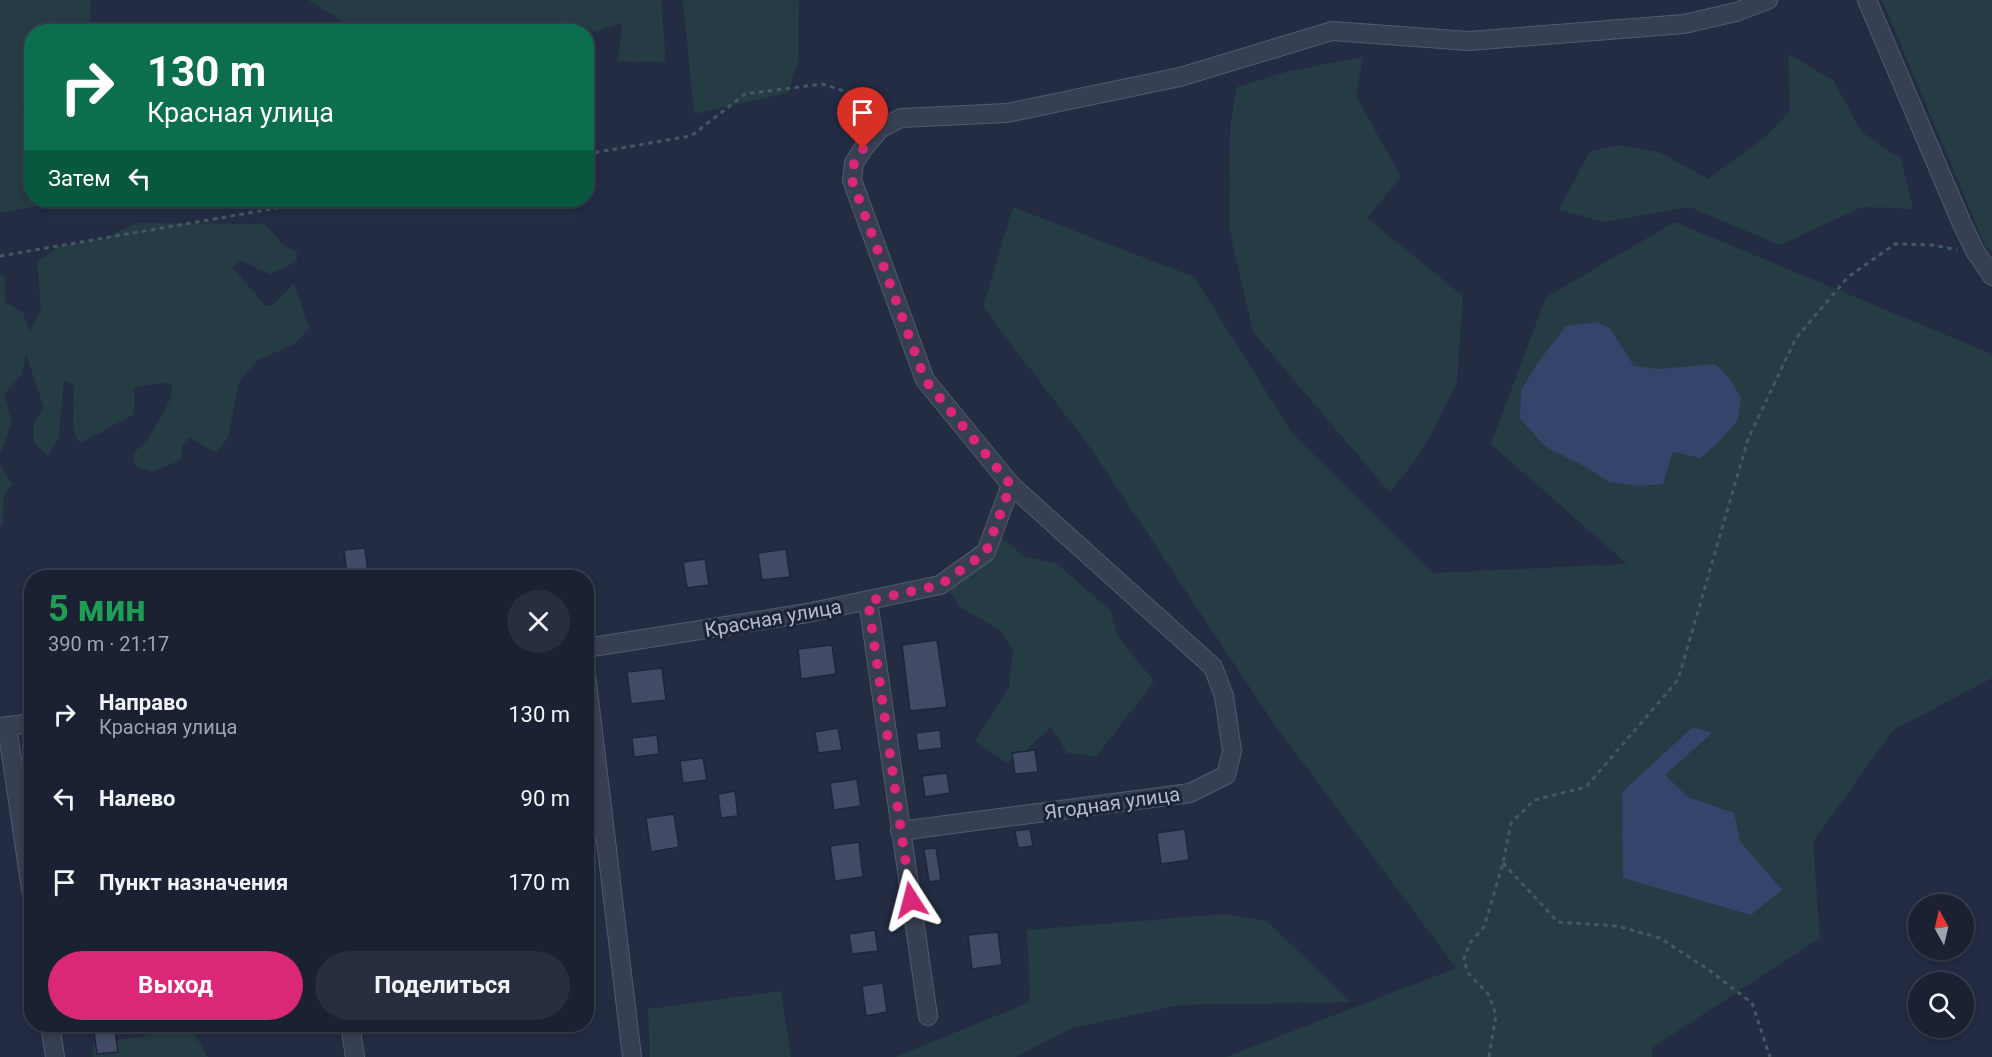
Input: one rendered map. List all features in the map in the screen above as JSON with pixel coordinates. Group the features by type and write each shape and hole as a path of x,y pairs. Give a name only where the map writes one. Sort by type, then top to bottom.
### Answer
{"street":[{"path":"902,118 1007,113 1180,76 1332,32 1469,40 1684,24 1736,12 1768,0"},
{"path":"1867,0 1962,224 1992,276"},
{"name":"Ягодная улица","path":"900,831 1190,793 1226,775 1232,751 1224,696 1213,667 1011,485 925,380 852,180 854,163 863,149 880,129 902,118"},
{"name":"Красная улица","path":"594,647 807,613 940,585 986,552 1011,485"},
{"path":"868,601 928,1016"},
{"path":"24,724 3,727 24,849"},
{"path":"594,741 632,1057"},
{"path":"51,1032 55,1057"},
{"path":"352,1032 355,1057"}],"path":[{"path":"594,153 691,136 745,94 822,84 873,100 902,118"},
{"path":"0,256 284,207"},
{"path":"1489,1057 1496,1015 1489,995 1467,972 1464,958 1470,944 1484,927 1503,863 1511,823 1533,800 1586,788 1678,680 1748,439 1796,338 1848,276 1895,244 1934,245 1966,251 1975,250"},
{"path":"1503,863 1558,922 1617,926 1660,938 1709,970 1752,1003 1770,1057"}],"shaded area":[{"path":"0,0 91,0 90,24 24,24 24,108 20,112 24,113 24,207 32,207 0,213"},
{"path":"308,0 661,0 666,62 618,61 622,23 594,32 594,24 347,24"},
{"path":"683,0 799,0 798,62 788,93 694,114"},
{"path":"1882,0 1992,0 1992,252 1985,245"},
{"path":"1788,54 1833,80 1862,132 1901,159 1913,209 1862,207 1780,245 1689,207 1605,222 1559,210 1589,152 1617,145 1659,152 1708,179 1765,137 1790,111"},
{"path":"1363,57 1356,96 1401,177 1367,218 1463,296 1457,383 1422,451 1390,493 1253,332 1229,228 1230,126 1237,87 1289,71"},
{"path":"1013,207 1194,277 1293,434 1433,573 1627,564 1491,444 1546,297 1675,222 1992,354 1992,678 1893,730 1813,842 1820,938 1653,1047 1652,1057 1226,1057 1456,968 1277,728 1092,450 983,307"},
{"path":"136,223 265,224 284,246 297,251 296,262 271,274 240,261 232,267 265,305 272,306 294,283 309,328 295,344 258,360 239,382 228,438 216,453 190,437 182,446 181,460 153,472 135,466 133,453 148,440 171,398 172,385 166,383 134,387 134,414 83,442 77,441 73,426 74,386 64,380 59,437 48,455 34,443 34,423 44,408 26,354 22,374 4,394 12,421 0,455 0,275 5,277 5,302 23,313 30,332 41,309 37,262 60,246 103,239"},
{"path":"0,464 12,484 4,495 3,522 0,527"},
{"path":"996,534 1024,556 1057,564 1111,611 1118,637 1154,681 1097,756 1067,753 1051,727 1029,748 1007,763 975,741 1009,687 1013,650 1002,632 959,606 948,587"},
{"path":"1224,914 1267,921 1351,1002 1180,1005 1072,1028 1016,1057 895,1057 1030,1002 1027,930"},
{"path":"781,991 791,1057 650,1057 648,1009"},
{"path":"157,1032 193,1032 208,1057 93,1057 93,1043 140,1037"}],"water":[{"path":"1596,322 1610,328 1634,366 1659,369 1715,364 1729,378 1741,397 1738,420 1717,444 1700,458 1673,452 1663,484 1639,486 1609,482 1584,466 1546,447 1520,419 1521,390 1537,364 1566,326"},
{"path":"1693,727 1712,733 1665,775 1688,797 1734,813 1740,841 1782,890 1751,915 1623,878 1622,792"}],"building":[{"path":"365,548 368,570 346,570 344,550"},
{"path":"786,549 790,577 762,580 758,553"},
{"path":"705,559 709,585 687,588 683,562"},
{"path":"937,640 947,707 910,711 902,645"},
{"path":"832,645 836,674 801,679 798,649"},
{"path":"662,668 666,700 631,704 627,672"},
{"path":"838,728 842,750 818,753 815,732"},
{"path":"940,730 942,748 918,751 916,733"},
{"path":"657,735 659,754 634,757 632,738"},
{"path":"1035,750 1038,772 1015,774 1012,753"},
{"path":"703,758 707,780 683,783 680,761"},
{"path":"947,773 950,793 925,797 922,776"},
{"path":"857,779 861,806 834,810 830,783"},
{"path":"735,791 738,816 721,818 718,794"},
{"path":"674,814 679,847 651,852 646,818"},
{"path":"1030,829 1033,846 1018,848 1015,831"},
{"path":"1185,829 1189,860 1161,864 1157,833"},
{"path":"859,842 863,877 835,881 830,846"},
{"path":"936,848 941,880 929,882 924,849"},
{"path":"875,930 878,951 852,954 849,934"},
{"path":"998,932 1002,965 972,969 968,935"},
{"path":"883,983 887,1012 866,1016 862,986"},
{"path":"94,1032 115,1032 118,1052 97,1054"}],"route":[{"path":"863,149 854,163 852,180 925,380 1011,485 986,552 940,585 868,601 911,900"}]}
